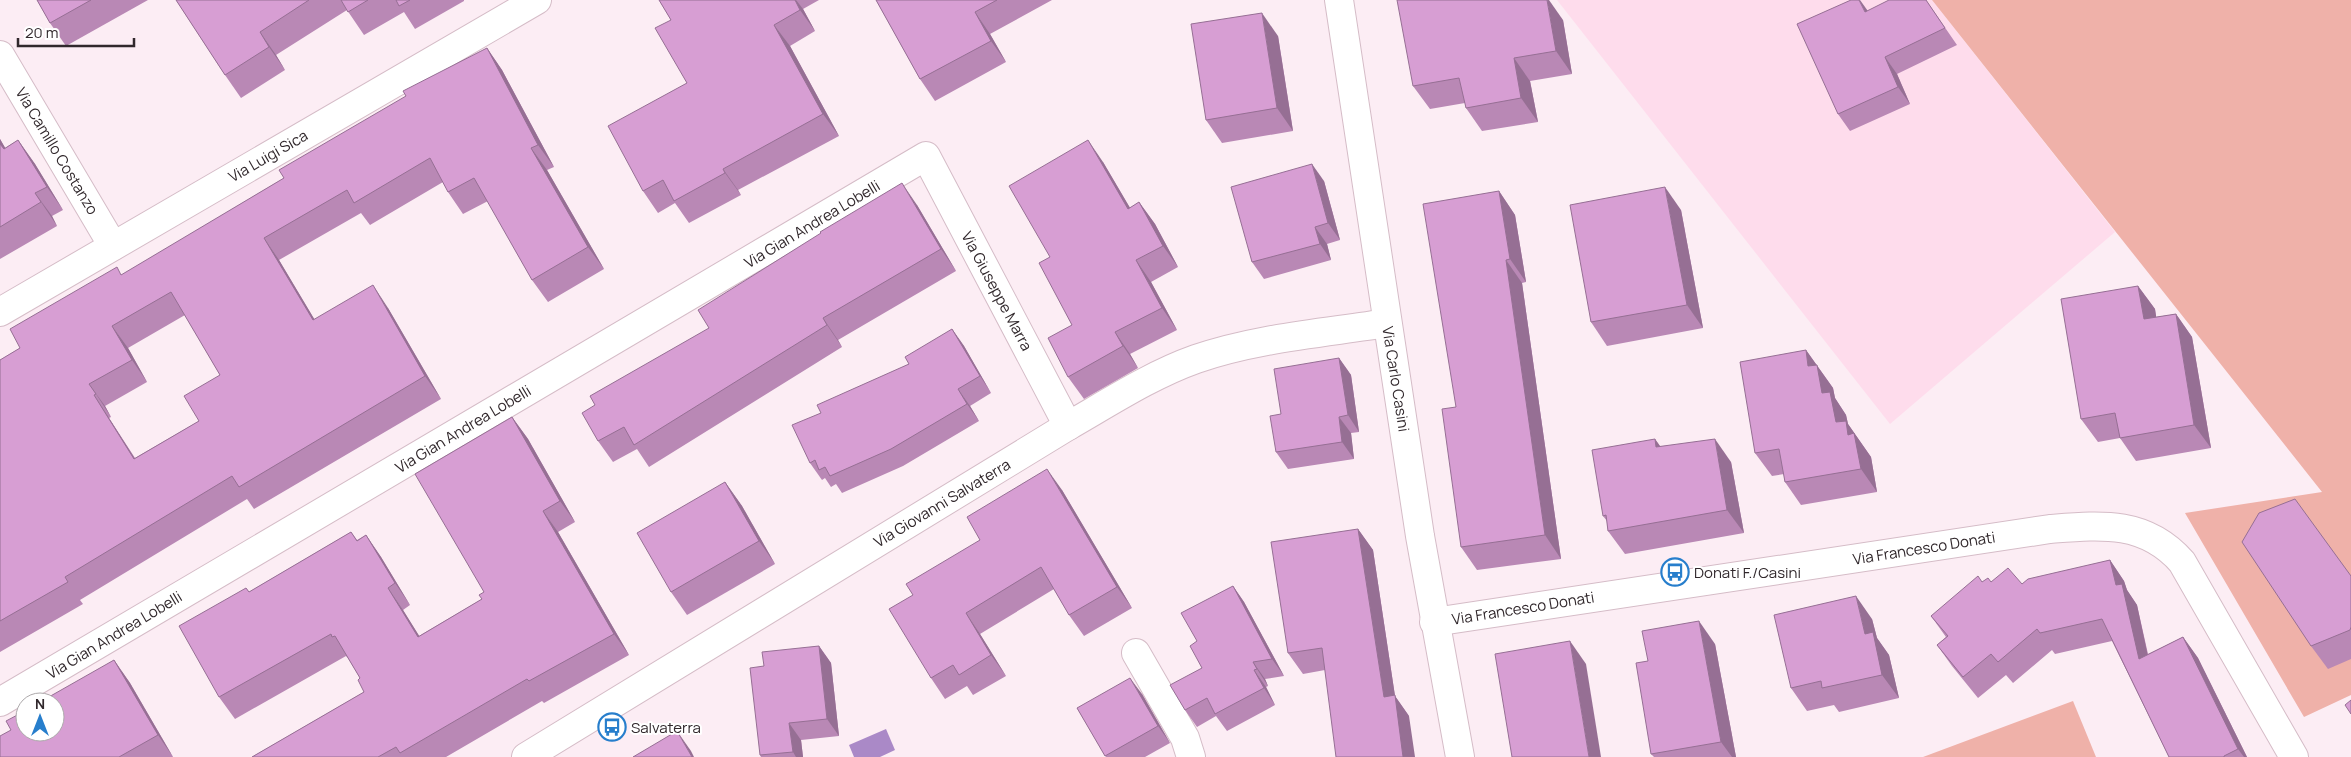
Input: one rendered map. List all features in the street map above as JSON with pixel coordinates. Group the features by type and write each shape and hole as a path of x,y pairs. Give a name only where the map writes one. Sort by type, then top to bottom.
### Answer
{"street":[{"name":"Via Luigi Sica","path":"0,312 537,0"},
{"name":"Via Carlo Casini","path":"1339,0 1434,622 1460,757"},
{"name":"Via Camillo Costanzo","path":"0,55 114,246"},
{"name":"Via Giuseppe Marra","path":"926,156 1068,426"},
{"name":"Via Gian Andrea Lobelli","path":"0,702 926,156"},
{"name":"Via Giovanni Salvaterra","path":"526,757 1068,426 1156,377 1196,359 1265,342 1387,323"},
{"name":"Via Francesco Donati","path":"1434,622 2050,529 2083,526 2124,528 2162,544 2182,562 2294,757"},
{"path":"1136,654 1185,738 1191,757"}],"shaded area":[{"path":"1557,0 1932,0 2115,232 1890,424"},
{"path":"1932,0 2351,0 2351,695 2304,717 2185,513 2322,492"},
{"path":"2073,701 2096,757 1923,757"},
{"path":"886,729 895,750 880,757 854,757 849,745"}],"building":[{"path":"37,0 91,0 50,23"},
{"path":"176,0 309,0 260,32 269,47 225,75"},
{"path":"341,0 368,0 348,12"},
{"path":"396,0 410,0 399,6"},
{"path":"659,0 795,0 800,10 774,25 823,114 723,169 725,173 674,201 663,180 643,191 608,126 687,83 655,28 671,20"},
{"path":"876,0 997,0 975,12 991,41 920,79"},
{"path":"1397,0 1547,0 1556,51 1514,58 1521,98 1466,108 1459,78 1413,86"},
{"path":"1851,0 1859,0 1865,12 1889,0 1926,0 1945,28 1885,57 1898,87 1838,114 1797,24"},
{"path":"1262,13 1277,108 1206,120 1191,24"},
{"path":"487,48 538,145 531,148 588,247 532,280 474,178 448,192 430,158 354,203 347,190 264,238 313,320 373,285 425,376 239,487 232,476 65,577 68,582 0,621 0,360 20,348 10,329 117,267 121,275 284,178 279,170 406,96 403,91","holes":["171,292 220,375 184,396 199,421 134,459 89,384 132,360 112,326"]},
{"path":"18,140 47,187 35,193 41,202 0,227 0,144 4,149"},
{"path":"1088,140 1128,209 1139,202 1163,246 1136,260 1162,308 1115,332 1123,346 1068,377 1048,338 1072,325 1039,263 1050,257 1009,186"},
{"path":"1312,164 1328,223 1315,227 1320,244 1252,262 1231,187"},
{"path":"902,183 941,249 823,318 827,325 634,445 624,427 598,441 582,413 595,405 590,396 709,328 698,310 820,232"},
{"path":"1665,187 1687,305 1591,322 1570,205"},
{"path":"1499,191 1510,259 1506,260 1545,535 1461,547 1442,409 1456,407 1423,204"},
{"path":"2138,286 2144,319 2176,314 2194,425 2120,438 2115,413 2081,419 2061,299"},
{"path":"952,329 980,376 958,389 967,404 891,449 830,476 825,467 819,470 815,460 810,463 792,425 821,413 817,405 909,364 905,357"},
{"path":"1806,350 1808,366 1817,365 1822,393 1830,392 1836,422 1846,421 1848,435 1854,433 1861,469 1785,482 1779,449 1755,453 1740,362"},
{"path":"1339,358 1348,415 1339,417 1342,442 1276,452 1270,416 1281,414 1274,369"},
{"path":"512,417 560,501 543,511 614,634 529,681 527,679 400,753 396,747 378,757 252,757 364,692 358,680 360,678 335,636 332,637 331,634 219,697 179,626 246,588 249,592 351,532 357,541 366,535 395,583 388,588 418,637 482,599 479,595 484,592 415,474"},
{"path":"1655,439 1656,447 1715,439 1727,510 1608,531 1606,515 1603,516 1592,450"},
{"path":"1047,469 1117,587 1069,615 1041,567 966,613 991,655 959,675 953,665 931,678 889,609 913,595 906,584 980,540 967,517"},
{"path":"725,482 759,541 671,592 637,533"},
{"path":"2295,499 2351,576 2350,630 2311,646 2242,542 2259,513"},
{"path":"1358,529 1384,697 1395,695 1403,757 1336,757 1322,648 1288,653 1271,542"},
{"path":"2110,560 2116,585 2122,584 2139,659 2183,637 2238,749 2224,757 2169,757 2102,619 2040,633 2037,629 1998,662 1991,654 1963,677 1937,645 1948,636 1931,616 1978,576 1982,582 1988,578 1991,582 2008,568 2022,584 2028,579"},
{"path":"1233,586 1272,659 1253,662 1257,669 1254,670 1264,688 1215,714 1207,698 1185,710 1170,685 1202,668 1190,646 1197,641 1181,613"},
{"path":"1856,596 1865,634 1873,632 1882,675 1822,688 1821,681 1791,688 1774,615"},
{"path":"1699,621 1721,742 1651,754 1636,663 1648,661 1642,631"},
{"path":"1570,641 1589,757 1512,757 1495,654"},
{"path":"819,646 827,719 789,723 793,752 760,755 750,668 764,666 762,652"},
{"path":"114,660 158,735 119,757 0,757 0,736 11,730 6,721 15,716 15,742 65,742 65,692 58,692"},
{"path":"1130,678 1158,726 1105,756 1077,708"},
{"path":"2351,700 2351,714 2345,705"},
{"path":"677,731 692,757 633,757"}],"place":[{"name":"Donati F./Casini","path":"1675,572"},
{"name":"Salvaterra","path":"612,727"}]}
